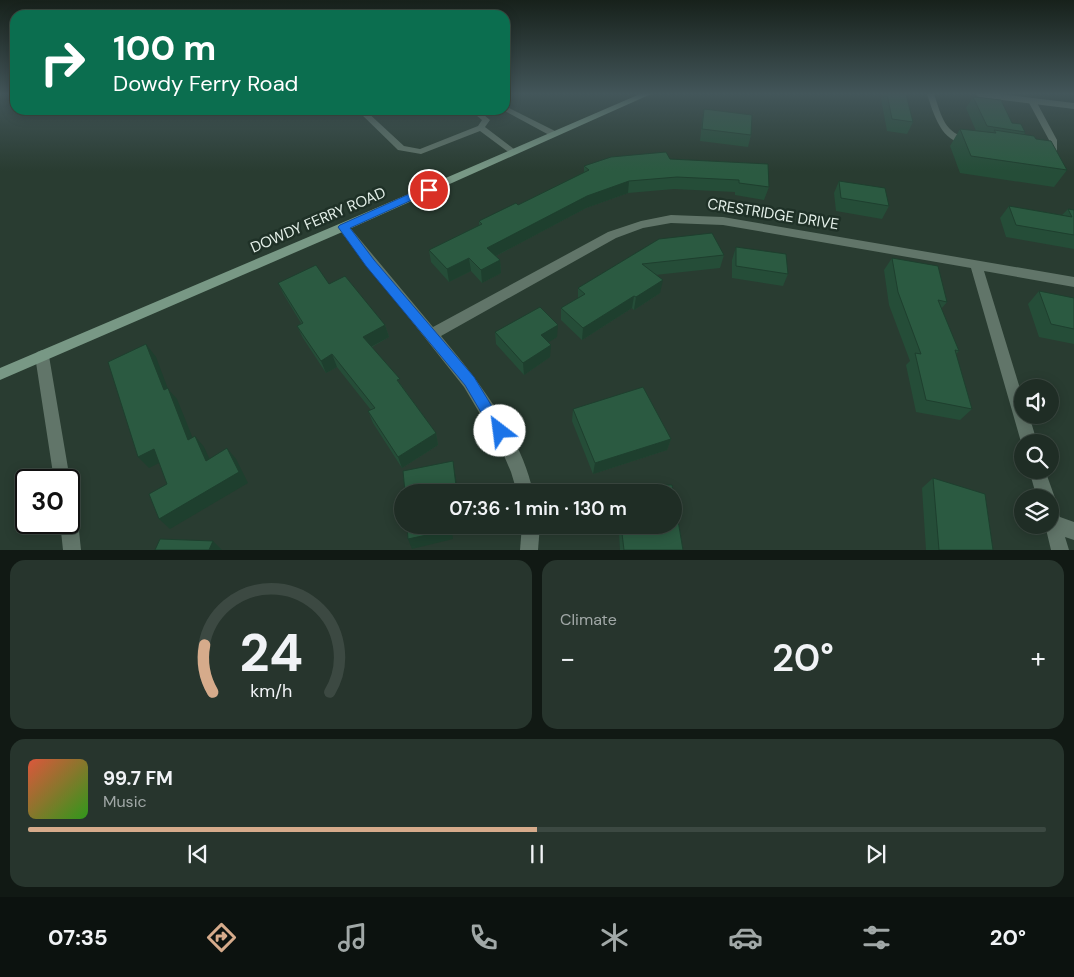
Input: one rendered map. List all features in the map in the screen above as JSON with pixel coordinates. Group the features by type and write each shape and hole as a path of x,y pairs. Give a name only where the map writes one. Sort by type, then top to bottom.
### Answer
{"street":[{"name":"DOWDY FERRY ROAD","path":"0,374 587,120"},
{"name":"CRESTRIDGE DRIVE","path":"432,334 612,234 641,225 671,219 724,221 1074,282"},
{"path":"343,227 370,263 470,381 494,419 512,455 523,484"},
{"path":"976,264 1027,434"},
{"path":"42,356 60,469"},
{"path":"1059,522 1074,531"},
{"path":"70,534 72,550"},
{"path":"529,550 530,534"},
{"path":"1056,534 1060,550"}],"lane":[{"path":"370,120 401,148 421,152 481,128 486,120"},
{"path":"525,120 554,134"},
{"path":"940,120 946,134 957,139 976,142"},
{"path":"1034,151 1044,152 1054,148 1053,140 1042,120"},
{"path":"481,128 514,152"}],"building":[{"path":"703,120 752,120 751,135 702,129"},
{"path":"897,120 912,120 913,122"},
{"path":"984,120 1010,120 1012,123 1021,124 1025,132 987,126"},
{"path":"960,129 996,133 994,130 1034,136 1036,139 1051,141 1067,170 971,156"},
{"path":"666,152 670,159 768,164 769,187 739,183 739,180 677,177 629,181 587,196 487,248 500,260 481,270 469,258 447,269 429,250 482,224 479,221 516,203 518,205 589,170 584,166 611,157"},
{"path":"839,181 885,188 889,206 841,198"},
{"path":"1009,206 1072,217 1068,209 1074,210 1074,235 1016,225"},
{"path":"712,233 724,255 642,264 663,280 583,328 561,308 585,294 578,288 659,239"},
{"path":"736,247 786,254 788,274 736,266"},
{"path":"892,258 938,266 947,302 938,300 959,351 955,350 972,409 926,400 915,353 921,354 898,292"},
{"path":"316,265 329,284 345,276 385,325 363,337 400,379 397,380 436,433 398,457 368,411 375,408 332,354 321,361 297,326 303,323 278,283"},
{"path":"1039,291 1074,298 1074,329 1051,324"},
{"path":"540,307 558,325 541,335 551,345 523,363 495,332"},
{"path":"146,344 164,390 168,388 188,440 195,436 206,461 227,448 239,472 159,519 149,494 167,484 154,449 138,457 108,362"},
{"path":"643,387 671,439 595,463 573,409"},
{"path":"453,461 456,484 404,484 403,471"},
{"path":"933,478 985,494 993,550 939,550"},
{"path":"408,534 431,534 408,539"},
{"path":"622,534 680,534 683,550 624,550"},
{"path":"160,539 213,541 209,550 155,550"}],"route":[{"path":"429,190 343,227 370,263 470,381 500,431"}]}
